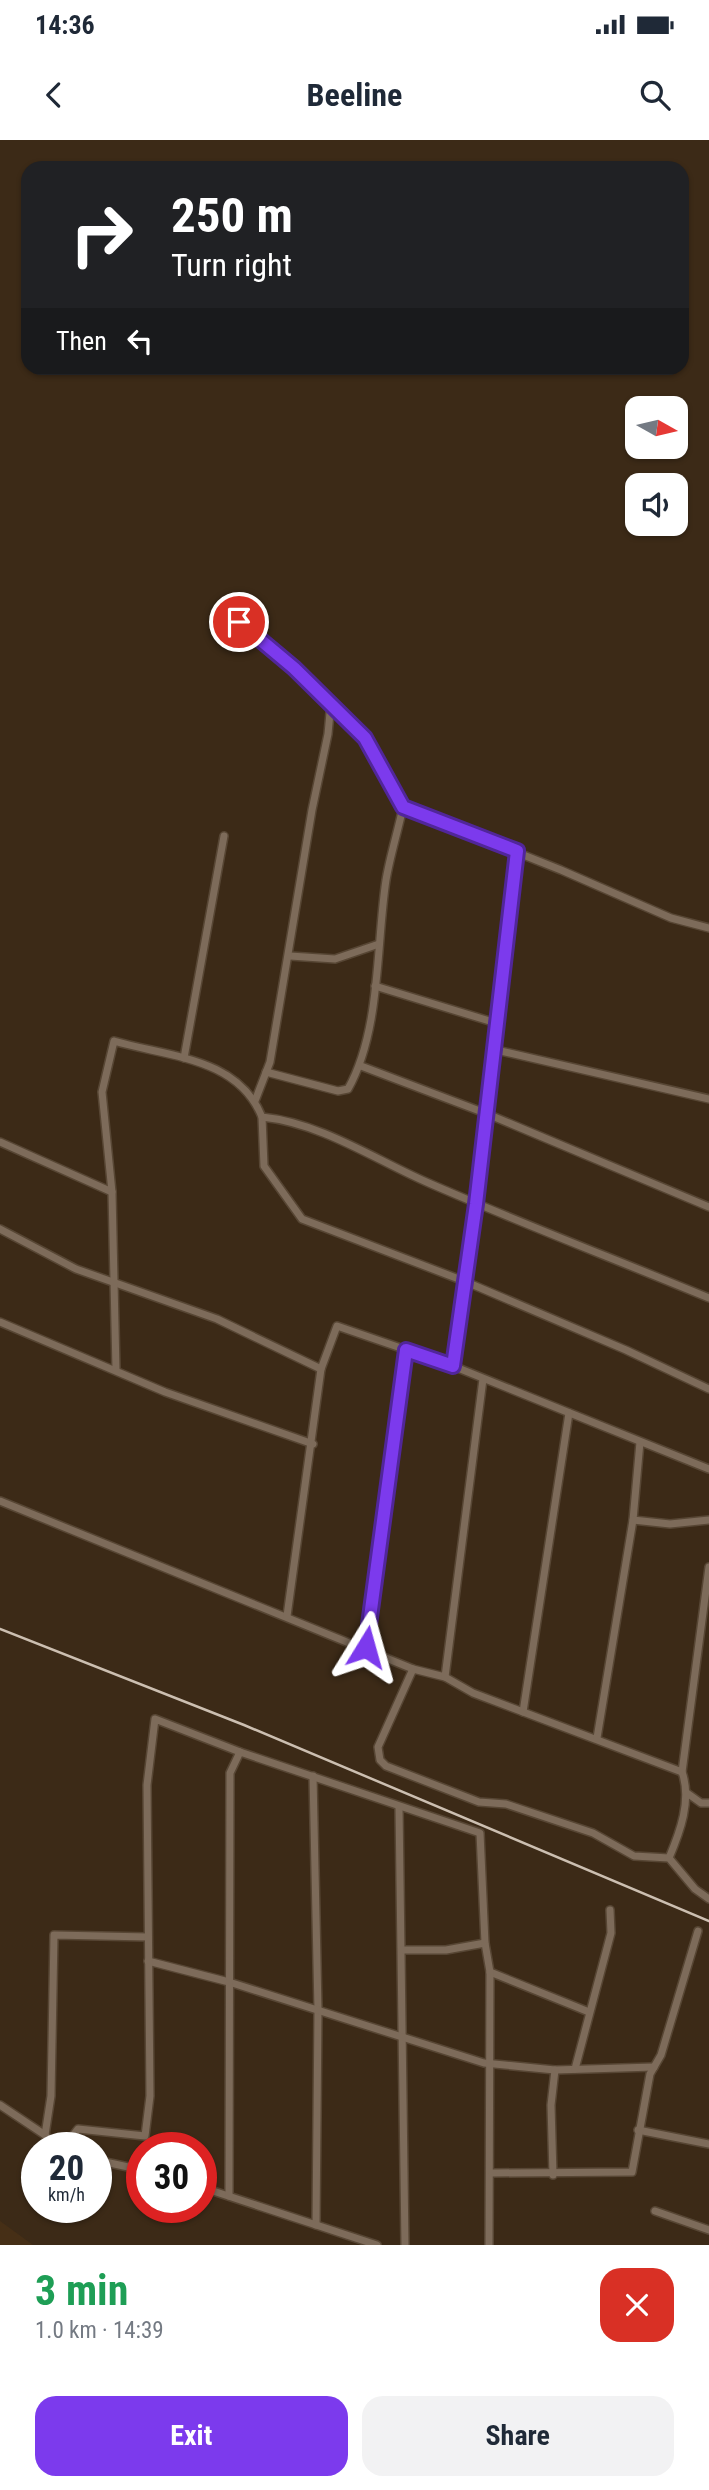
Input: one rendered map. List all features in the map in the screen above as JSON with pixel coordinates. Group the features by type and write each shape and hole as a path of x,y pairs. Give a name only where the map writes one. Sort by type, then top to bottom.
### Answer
{"street":[{"path":"221,607 331,702 365,738 403,807 517,851 671,918 709,928"},
{"path":"255,1101 266,1072 290,956 331,702"},
{"path":"266,1072 338,1091 348,1089 361,1066 375,986 387,879 403,807"},
{"path":"184,1058 225,836"},
{"path":"453,1366 476,1204 517,851"},
{"path":"290,956 335,959 379,944"},
{"path":"375,986 496,1023"},
{"path":"116,1370 111,1192 102,1092 114,1041 218,1068 255,1101 262,1117 264,1166 302,1219 464,1281 709,1389"},
{"path":"492,1049 709,1099"},
{"path":"361,1066 485,1113 709,1208"},
{"path":"262,1117 276,1119 334,1139 476,1204 709,1298"},
{"path":"0,1142 111,1192"},
{"path":"0,1229 48,1257 217,1319 321,1369"},
{"path":"0,1322 32,1338 165,1392 313,1444"},
{"path":"287,1616 313,1444 321,1369 337,1326 342,1325 453,1366 709,1469"},
{"path":"366,1647 406,1350"},
{"path":"445,1677 483,1379"},
{"path":"523,1712 569,1413"},
{"path":"597,1738 633,1520 640,1442"},
{"path":"0,1501 366,1647 413,1669 445,1677 473,1693 682,1772"},
{"path":"633,1520 670,1524 709,1521"},
{"path":"669,1858 681,1830 687,1793 682,1772 709,1567"},
{"path":"413,1669 378,1747 380,1760 386,1766 479,1802 506,1804 593,1833 634,1856 669,1858 695,1889 709,1899"},
{"path":"146,2132 150,2096 147,1785 155,1719 240,1752 480,1833 485,1943 490,1972 488,2063 492,2173 488,2213 489,2245"},
{"path":"229,2196 230,1773 240,1752"},
{"path":"313,1776 318,2010 316,2225"},
{"path":"687,1793 701,1803 709,1802"},
{"path":"399,1807 405,2245"},
{"path":"575,2069 611,1933 610,1910"},
{"path":"492,2173 553,2175 632,2172 638,2130 652,2070 661,2055 698,1931"},
{"path":"45,2132 51,2096 54,1935 148,1937"},
{"path":"402,1950 446,1950 485,1943"},
{"path":"148,1961 229,1982 488,2063 555,2070 643,2067 652,2070"},
{"path":"490,1972 589,2012"},
{"path":"553,2175 551,2105 555,2070"},
{"path":"0,2105 40,2132"},
{"path":"76,2132 78,2129 107,2132"},
{"path":"638,2130 709,2144"},
{"path":"217,2192 377,2245"},
{"path":"655,2211 709,2231"}],"shaded area":[{"path":"0,2221 33,2245 0,2245"}],"railway":[{"path":"0,1629 244,1725 709,1921"}],"route":[{"path":"239,622 331,702 365,738 403,807 517,851 476,1204 453,1366 406,1350 366,1647"}]}
